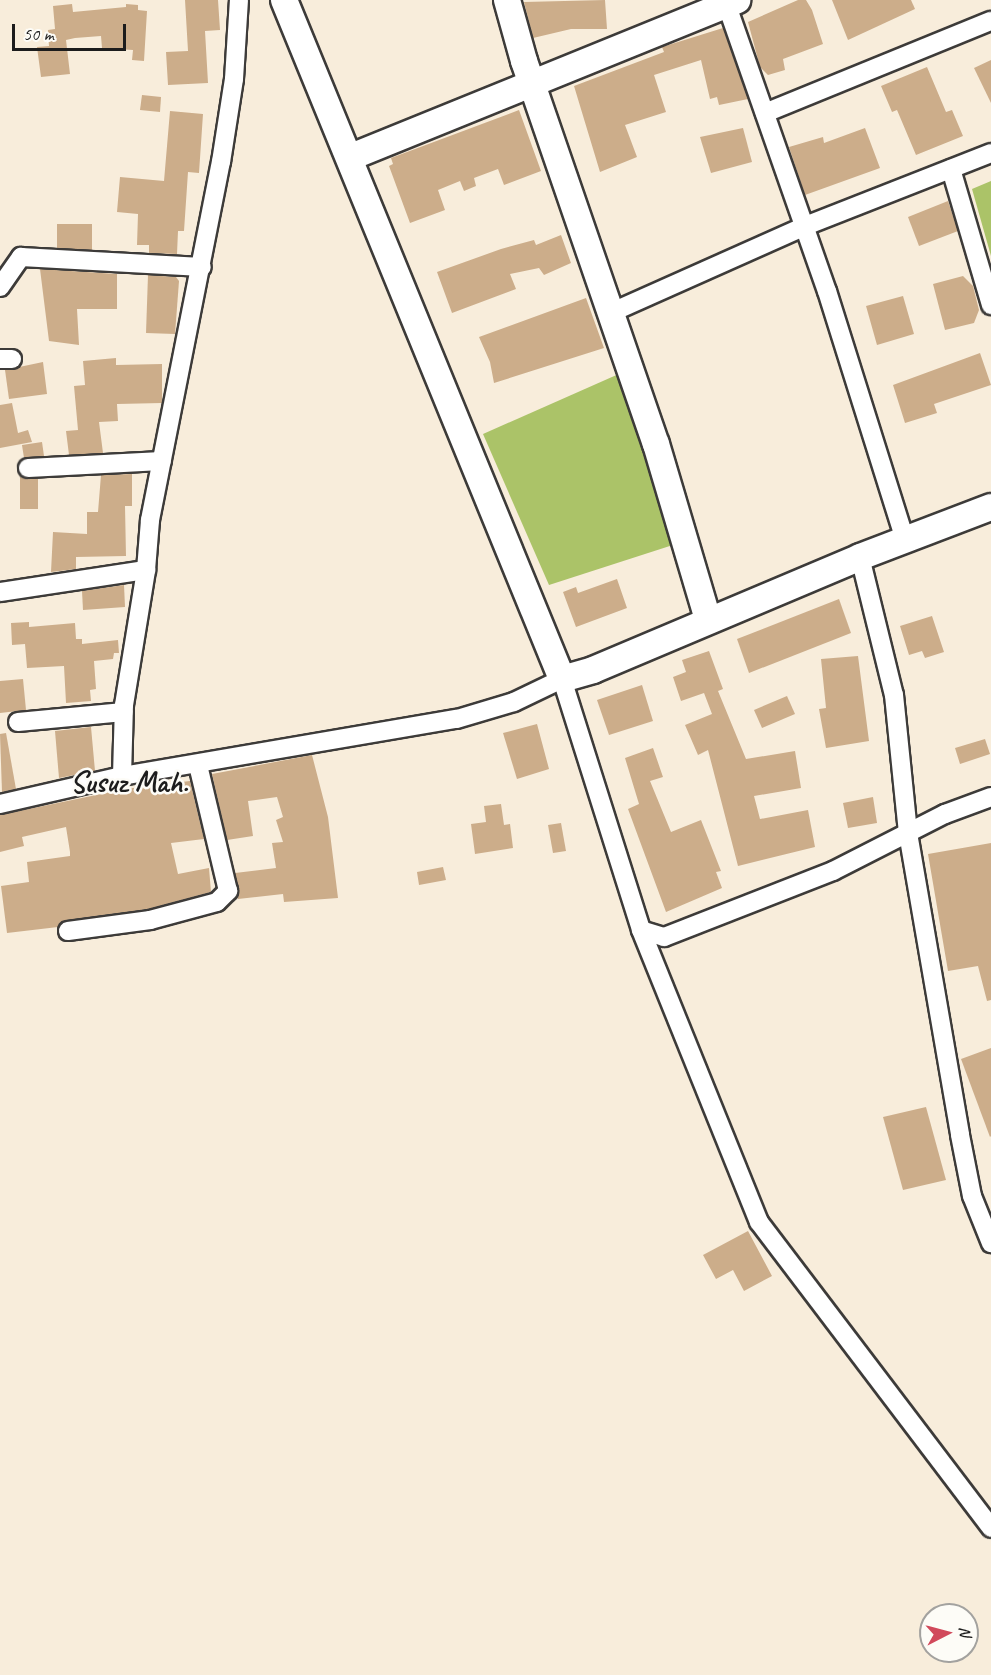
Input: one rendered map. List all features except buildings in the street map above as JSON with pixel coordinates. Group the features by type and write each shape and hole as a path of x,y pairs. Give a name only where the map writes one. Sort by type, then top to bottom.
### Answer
{"street":[{"path":"122,776 124,712 146,570 150,520 202,267 234,79 239,0"},
{"path":"284,0 351,157 562,679 641,930 759,1222 991,1528"},
{"path":"507,0 533,85 656,444 708,621"},
{"path":"351,157 533,85 729,2 805,226 905,540"},
{"path":"765,113 991,21"},
{"path":"610,313 805,226 991,153"},
{"path":"951,169 991,305"},
{"path":"0,287 21,257 202,267"},
{"path":"28,468 162,462"},
{"path":"0,804 122,776 198,765 319,740 457,719 514,702 562,679 593,670 860,557 991,507"},
{"path":"860,557 894,695 908,834 960,1135 972,1196 991,1243"},
{"path":"0,592 146,570"},
{"path":"18,722 124,712"},
{"path":"68,931 150,920 217,902 228,891 198,765"},
{"path":"641,930 664,937 833,871 945,814 991,797"}],"green space":[{"path":"991,181 991,256 972,189"},
{"path":"621,373 676,544 549,585 483,434"}],"district":[{"name":"Susuz Mah.","path":"129,782"}]}
